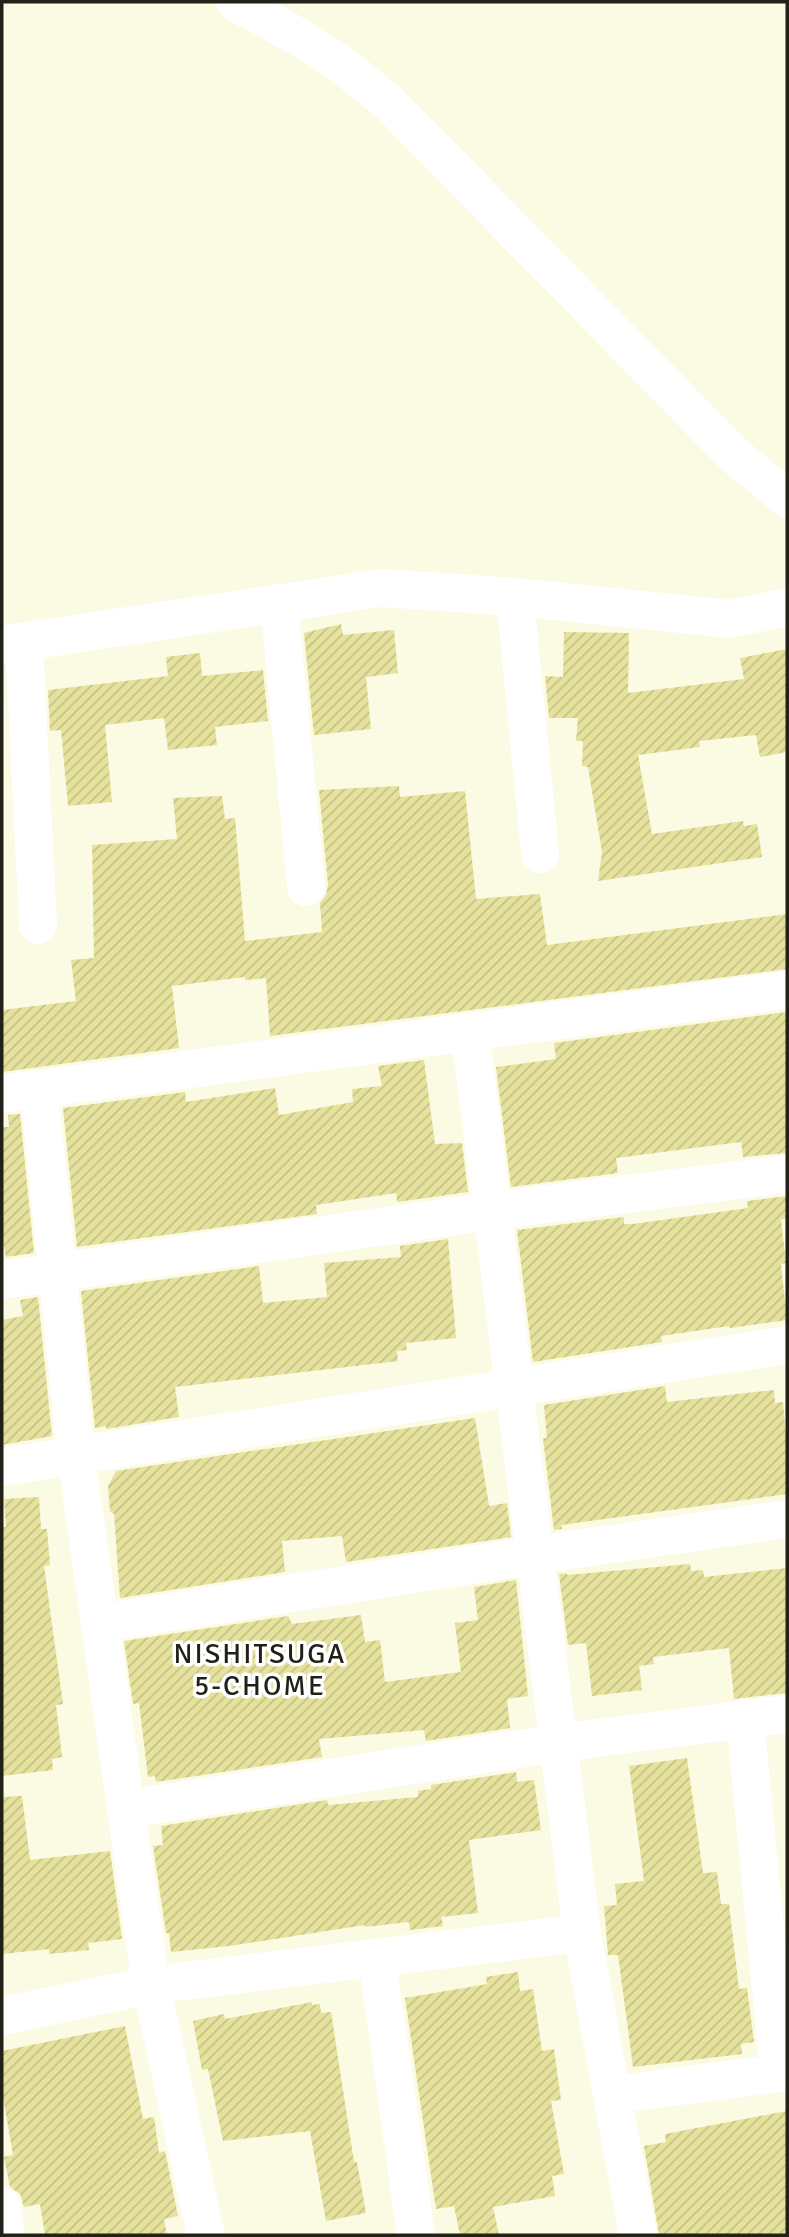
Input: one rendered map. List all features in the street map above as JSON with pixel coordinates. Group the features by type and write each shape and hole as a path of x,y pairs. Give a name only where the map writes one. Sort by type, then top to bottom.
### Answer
{"street":[{"path":"235,2 329,56 389,103 735,456 787,498"},
{"path":"38,925 13,643 382,588 514,597 730,619 787,607"},
{"path":"514,597 540,854"},
{"path":"279,603 306,887"},
{"path":"2,1094 787,990"},
{"path":"470,1032 582,1933 638,2235"},
{"path":"39,1089 76,1455 125,1809 151,1985 206,2235"},
{"path":"2,1280 492,1211 787,1174"},
{"path":"2,1467 787,1345"},
{"path":"101,1623 534,1555 787,1519"},
{"path":"125,1809 558,1743 787,1714"},
{"path":"612,2095 783,2073 745,1718"},
{"path":"2,2016 151,1985 582,1933"},
{"path":"377,1958 416,2235"},
{"path":"2,2207 6,2235"}],"building":[{"path":"341,624 343,635 394,630 398,673 366,677 371,729 314,735 304,633"},
{"path":"564,632 629,633 628,693 744,679 740,658 787,649 787,752 760,757 756,735 699,741 700,747 638,755 652,834 743,821 744,826 757,824 762,857 598,881 602,852 588,767 582,766 583,741 576,741 578,718 549,718 545,676 563,677"},
{"path":"200,653 202,676 263,670 268,721 215,727 217,745 168,750 164,718 105,725 112,802 68,806 61,730 50,731 48,690 168,676 166,657"},
{"path":"399,786 400,797 465,791 476,899 540,894 547,945 787,914 787,969 270,1036 266,978 245,980 245,977 172,986 179,1048 2,1072 2,1010 76,1001 71,960 94,958 92,845 177,839 173,798 222,796 225,819 235,818 245,941 322,932 320,903 326,895 328,885 319,790"},
{"path":"787,1012 787,1153 743,1157 741,1142 616,1158 618,1173 511,1187 496,1067 556,1059 554,1043"},
{"path":"424,1060 435,1144 462,1143 468,1192 397,1202 396,1193 316,1205 317,1214 77,1247 63,1108 185,1092 186,1102 275,1088 279,1115 353,1102 352,1089 382,1086 378,1066"},
{"path":"20,1114 34,1253 6,1257 2,1238 2,1127 9,1127 8,1115"},
{"path":"787,1196 787,1219 781,1219 786,1263 781,1264 787,1320 661,1336 662,1342 533,1362 517,1230 624,1217 624,1224 633,1224 748,1208 747,1201"},
{"path":"448,1239 456,1338 406,1343 407,1350 397,1351 398,1361 175,1387 179,1417 106,1429 106,1426 95,1428 81,1291 259,1266 263,1303 327,1297 324,1263 401,1257 400,1246"},
{"path":"38,1297 52,1436 2,1445 2,1320 23,1316 20,1300"},
{"path":"665,1386 667,1402 774,1390 775,1403 783,1402 787,1494 561,1525 562,1529 554,1530 543,1438 547,1438 544,1405"},
{"path":"475,1418 489,1506 507,1503 511,1537 346,1562 342,1536 282,1541 285,1572 120,1598 114,1514 110,1511 108,1486 116,1471"},
{"path":"39,1497 41,1529 47,1529 50,1565 44,1566 63,1704 56,1705 62,1757 52,1759 53,1770 2,1776 2,1527 6,1527 4,1499"},
{"path":"690,1564 691,1571 703,1570 704,1577 787,1568 787,1693 734,1699 729,1648 653,1657 654,1664 639,1666 642,1690 592,1696 586,1643 568,1645 559,1574"},
{"path":"516,1580 528,1696 507,1699 510,1728 426,1741 424,1730 319,1739 322,1757 156,1782 155,1776 148,1777 139,1703 133,1704 124,1641 288,1616 292,1624 361,1615 365,1642 380,1640 385,1682 461,1672 455,1623 478,1620 474,1587"},
{"path":"687,1758 703,1873 717,1872 721,1904 729,1904 739,1989 747,1988 754,2042 741,2044 742,2054 633,2067 618,1955 608,1955 604,1906 617,1905 615,1884 644,1881 629,1766"},
{"path":"516,1772 517,1782 534,1780 541,1830 469,1840 478,1913 441,1917 443,1926 410,1930 409,1922 365,1925 171,1952 153,1846 163,1845 161,1826 327,1800 328,1805 418,1797 418,1791 431,1789 431,1785"},
{"path":"22,1796 30,1860 110,1851 122,1939 88,1943 89,1950 49,1954 49,1949 2,1954 2,1797"},
{"path":"518,1972 520,1991 533,1989 542,2051 554,2049 561,2100 551,2101 564,2174 552,2176 555,2196 493,2207 499,2235 460,2235 454,2206 436,2209 405,1998 487,1984 486,1977"},
{"path":"312,2002 312,2005 320,2004 321,2013 331,2012 354,2162 357,2162 366,2213 326,2221 310,2131 223,2141 208,2069 202,2070 193,2021 224,2014 225,2019"},
{"path":"125,2026 143,2119 154,2117 159,2153 165,2151 178,2216 164,2219 167,2235 45,2235 40,2204 24,2207 20,2194 10,2187 4,2157 13,2155 2,2091 2,2051"},
{"path":"787,2111 787,2235 659,2235 644,2146 666,2142 665,2134"}],"district":[{"name":"NISHITSUGA 5-CHOME","path":"260,1670"}]}
